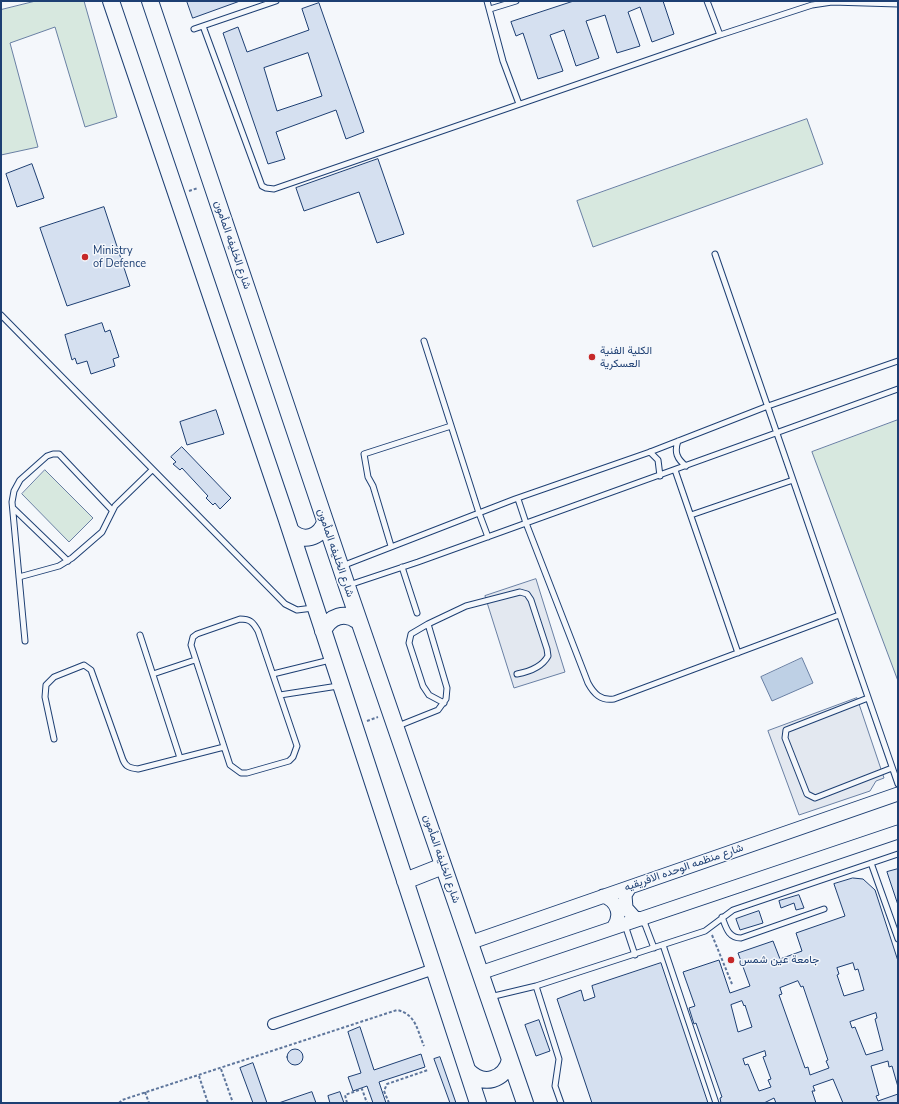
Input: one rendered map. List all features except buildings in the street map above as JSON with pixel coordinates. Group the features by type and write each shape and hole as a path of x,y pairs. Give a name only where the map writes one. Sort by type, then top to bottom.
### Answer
{"main road":[{"path":"111,1 291,532 478,1103"},
{"name":"شارع الخليفه المأمون","path":"150,1 346,586 525,1103"},
{"path":"291,532 304,538 313,537 321,531 325,522"},
{"path":"323,631 328,622 336,617 350,616 358,621"},
{"path":"405,881 443,866"},
{"path":"468,1072 478,1079 490,1080 501,1076 510,1060"}],"street":[{"name":"شارع منظمه الوحده الافريقيه","path":"469,943 898,794"},
{"path":"480,973 898,832"},
{"path":"630,887 625,895 626,908 635,918 643,919"},
{"path":"603,896 611,900 617,907 619,926"},
{"path":"273,1024 434,969"}],"lane":[{"path":"194,29 276,1"},
{"path":"487,1 503,61 519,104"},
{"path":"490,9 516,1"},
{"path":"707,1 720,35"},
{"path":"203,26 262,186 274,189 720,35 812,5 832,2 898,4"},
{"path":"715,254 898,784"},
{"path":"1,315 285,604 297,610 303,611 315,607"},
{"path":"424,341 488,537"},
{"path":"340,566 479,513 650,452 768,406 898,361"},
{"path":"346,586 660,476 898,389"},
{"path":"391,546 374,486 368,477 364,454 451,426"},
{"path":"678,441 676,450 677,456 686,466"},
{"path":"650,452 658,460 660,476"},
{"path":"25,641 13,508 13,496 17,485 47,456 59,454 64,457 112,510"},
{"path":"19,577 68,562 102,532 112,510 152,470"},
{"path":"675,470 738,653"},
{"path":"691,515 792,480"},
{"path":"518,499 588,683 599,697 614,699 839,615"},
{"path":"13,508 68,562"},
{"path":"402,567 417,613"},
{"path":"444,703 429,695 423,686 409,643 411,634 466,606 520,592 527,594 531,600 548,656 539,666 517,674"},
{"path":"240,618 247,619 253,623 258,630 297,746 293,757 289,761 247,773 240,773 230,765 195,660 191,641 197,634 240,618"},
{"path":"393,720 438,710 444,703 447,688 428,624"},
{"path":"140,635 180,758"},
{"path":"273,674 333,659"},
{"path":"153,674 195,660"},
{"path":"54,739 45,697 46,685 54,677 84,666 91,670 125,765 130,768 138,769 224,747"},
{"path":"280,695 342,686"},
{"path":"868,698 786,730 785,738 807,794 815,798 892,768"},
{"path":"488,997 536,986 635,955 709,929 722,917 733,910 898,854"},
{"path":"871,863 898,939"},
{"path":"722,917 728,933 734,937 741,938 824,909"},
{"path":"643,919 654,948"},
{"path":"619,926 635,955"},
{"path":"663,945 716,1103"},
{"path":"536,986 559,1059 555,1086 561,1103"}],"path":[{"path":"176,194 211,184"},
{"path":"354,724 393,720"},
{"path":"709,929 732,984"},
{"path":"119,1103 122,1100 145,1092 199,1076 397,1010 405,1012 412,1017 424,1046"},
{"path":"220,1068 233,1103"},
{"path":"389,1103 384,1091 387,1084 428,1070"},
{"path":"199,1076 208,1103"},
{"path":"347,1103 345,1095 362,1089 367,1103"},
{"path":"145,1092 149,1103"}],"shaded area":[{"path":"36,1 84,1 117,117 85,127 55,27 10,43 38,147 1,155 1,10"},
{"path":"807,119 823,164 593,247 577,201"},
{"path":"898,420 898,681 812,452"},
{"path":"45,470 93,518 69,542 22,494"},
{"path":"536,579 565,672 514,688 485,596"},
{"path":"857,698 884,778 876,781 870,791 799,815 768,731"}],"water":[{"path":"802,658 813,683 772,701 761,677"}],"place":[{"name":"Ministry of Defence","path":"85,257"},
{"name":"الكلية الفنية العسكرية","path":"592,357"},
{"name":"جامعة عين شمس","path":"731,960"}]}
